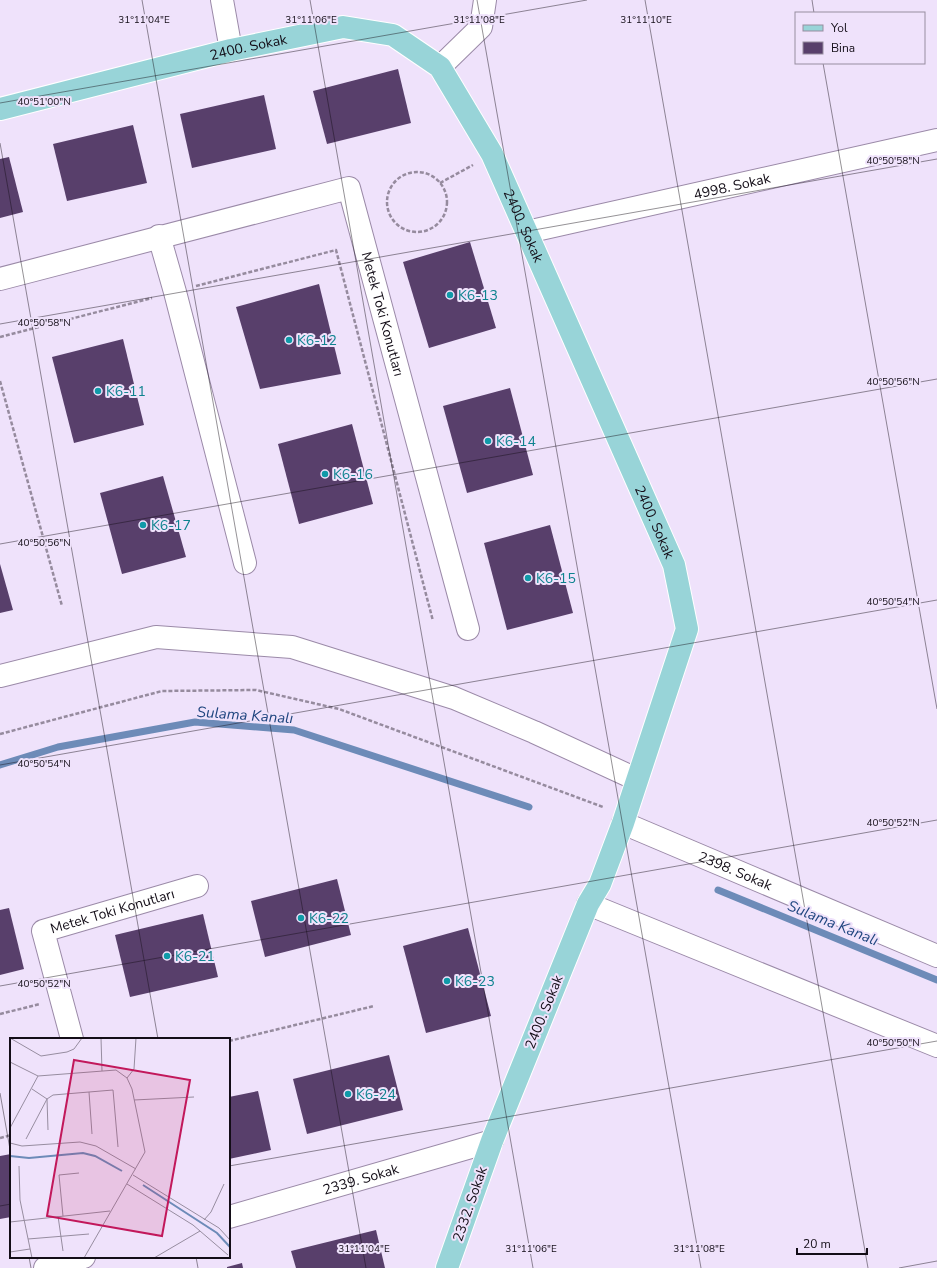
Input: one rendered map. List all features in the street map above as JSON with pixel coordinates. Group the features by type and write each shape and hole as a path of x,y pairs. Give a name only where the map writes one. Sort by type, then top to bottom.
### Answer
{"main road":[{"name":"2400. Sokak","path":"0,109 231,50 343,27 393,35 440,67 492,154 674,565 687,629 636,779 623,823 600,884 588,904 492,1141"},
{"name":"2332. Sokak","path":"447,1268 492,1141"}],"street":[{"path":"222,0 231,50"},
{"path":"440,67 480,28 485,0"},
{"name":"4998. Sokak","path":"526,232 937,140"},
{"name":"Metek Toki Konutları","path":"0,279 159,236 349,188 468,630"},
{"path":"159,236 175,292 245,563"},
{"path":"0,676 156,637 292,647 454,698 534,732 636,779"},
{"name":"2398. Sokak","path":"623,823 937,956"},
{"name":"Metek Toki Konutları","path":"72,1038 43,931 197,886"},
{"path":"588,904 937,1046"},
{"name":"2339. Sokak","path":"230,1217 492,1141"},
{"path":"45,1268 80,1258"},
{"path":"92,1258 95,1268"}],"path":[{"path":"440,183 492,154"},
{"path":"412,172 422,172 432,176 440,183 445,191 447,200 446,210 442,219 435,226 422,232 408,231 399,227 392,220 386,201 388,191 394,182 402,176 412,172"},
{"path":"0,338 336,250 433,621"},
{"path":"0,381 62,606"},
{"path":"0,734 162,691 256,690 339,709 602,806"},
{"path":"0,1014 61,998"},
{"path":"230,1041 374,1006"},
{"path":"0,1138 10,1135"}],"building":[{"path":"398,69 411,123 327,144 313,91"},
{"path":"264,95 276,149 192,168 180,114"},
{"path":"133,125 147,183 67,201 53,144"},
{"path":"9,157 23,212 0,218 0,159"},
{"name":"K6-13","path":"470,242 496,328 429,348 403,262"},
{"name":"K6-12","path":"319,284 341,374 260,389 236,307"},
{"name":"K6-11","path":"123,339 144,425 74,443 52,357"},
{"name":"K6-14","path":"510,388 533,475 467,493 443,406"},
{"name":"K6-16","path":"352,424 373,504 299,524 278,444"},
{"name":"K6-17","path":"163,476 186,557 122,574 100,493"},
{"name":"K6-15","path":"550,525 573,613 507,630 484,543"},
{"path":"0,564 13,610 0,613"},
{"name":"K6-22","path":"337,879 351,935 265,957 251,901"},
{"path":"9,908 24,969 0,975 0,910"},
{"name":"K6-21","path":"203,914 218,977 130,997 115,935"},
{"name":"K6-23","path":"468,928 491,1016 426,1033 403,946"},
{"name":"K6-24","path":"389,1055 403,1110 307,1134 293,1079"},
{"path":"258,1091 271,1150 230,1159 230,1097"},
{"path":"10,1154 10,1217 0,1219 0,1156"},
{"path":"376,1230 385,1268 296,1268 291,1251"},
{"path":"242,1263 243,1268 227,1268 227,1267"}],"waterway":[{"name":"Sulama Kanalı","path":"0,765 58,747 195,722 294,730 529,807"},
{"name":"Sulama Kanalı","path":"718,890 937,980"}],"place":[{"name":"K6-13","path":"450,295"},
{"name":"K6-12","path":"289,340"},
{"name":"K6-11","path":"98,391"},
{"name":"K6-14","path":"488,441"},
{"name":"K6-16","path":"325,474"},
{"name":"K6-17","path":"143,525"},
{"name":"K6-15","path":"528,578"},
{"name":"K6-22","path":"301,918"},
{"name":"K6-21","path":"167,956"},
{"name":"K6-23","path":"447,981"},
{"name":"K6-24","path":"348,1094"}]}
